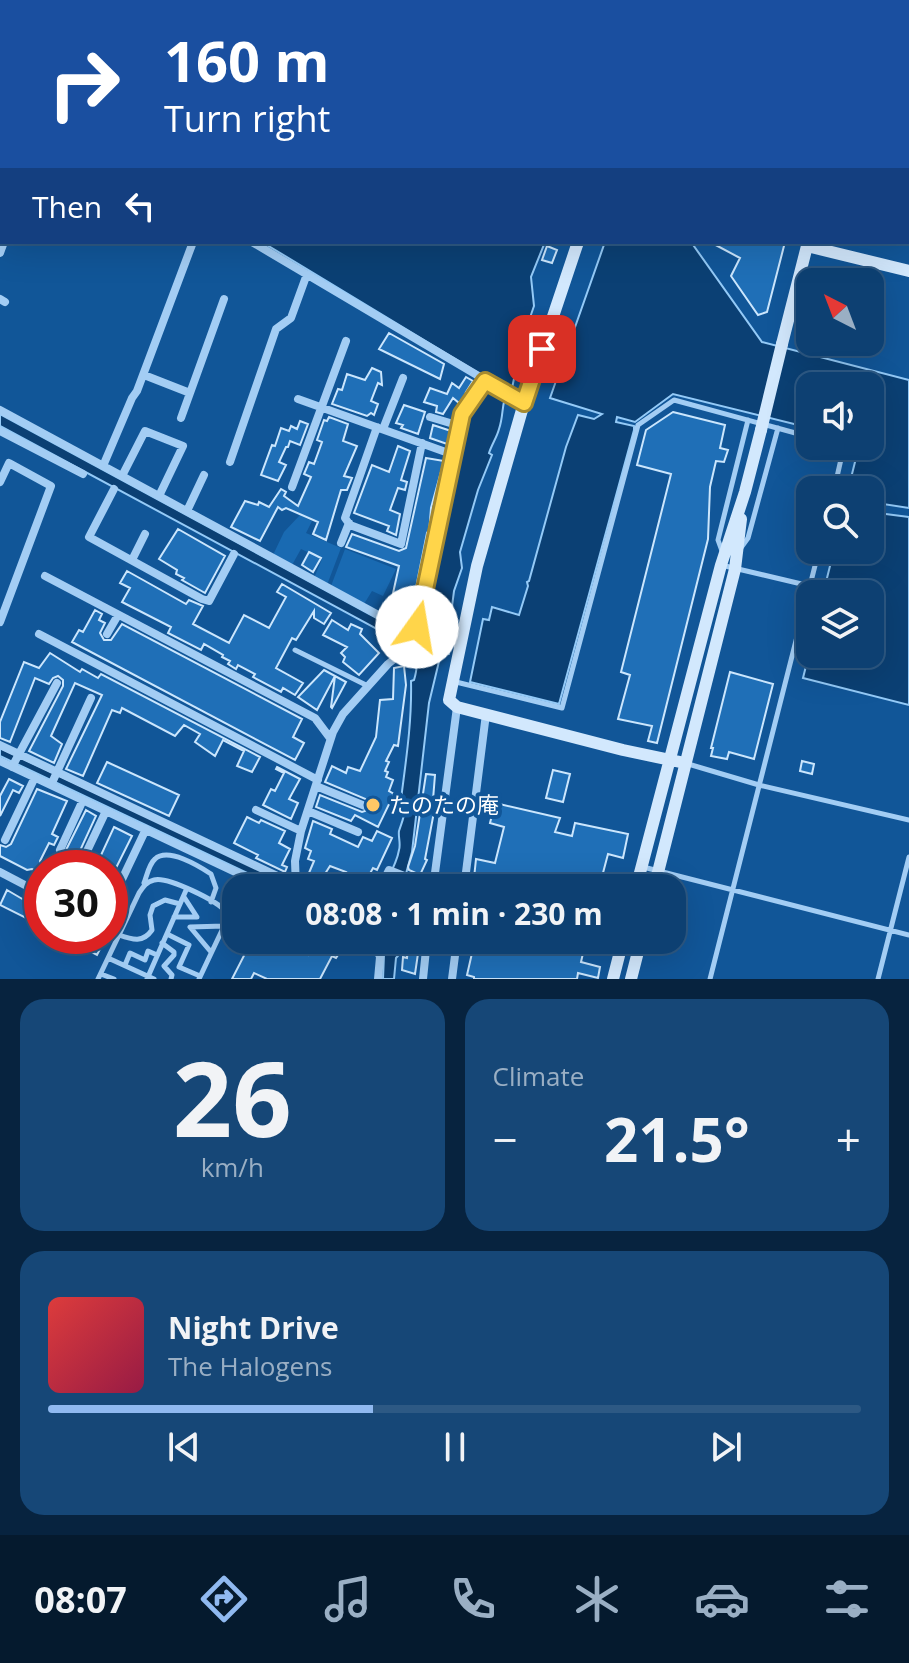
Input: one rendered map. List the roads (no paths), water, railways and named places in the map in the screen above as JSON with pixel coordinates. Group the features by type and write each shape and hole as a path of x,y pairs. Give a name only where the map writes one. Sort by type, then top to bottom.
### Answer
{"street":[{"path":"103,466 144,375 192,244"},
{"path":"255,244 524,403"},
{"path":"577,244 524,403 477,566 449,700 457,707 685,763"},
{"path":"640,874 745,492 807,244 909,271"},
{"path":"230,462 276,329 291,318 307,274"},
{"path":"181,418 224,299"},
{"path":"292,487 346,341"},
{"path":"144,375 190,393"},
{"path":"403,378 345,518 349,523 401,544 422,443"},
{"path":"296,874 295,861 301,831 330,738 343,714 406,647 415,633 462,414 486,382"},
{"path":"298,399 454,455"},
{"path":"0,410 415,633"},
{"path":"430,417 460,426"},
{"path":"0,431 83,474"},
{"path":"122,476 145,431 183,446 159,496"},
{"path":"0,482 9,463 51,486 0,622"},
{"path":"187,511 204,475"},
{"path":"114,489 89,537 202,599 209,601 234,554"},
{"path":"341,543 349,523"},
{"path":"132,560 145,534"},
{"path":"657,874 735,569 727,558"},
{"path":"45,576 315,718 330,738"},
{"path":"107,634 118,615"},
{"path":"39,634 365,806"},
{"path":"16,760 57,683"},
{"path":"54,778 91,698"},
{"path":"435,874 457,707"},
{"path":"466,874 486,714"},
{"path":"0,745 35,777 54,778 83,800 240,874"},
{"path":"0,761 16,760 269,874"},
{"path":"5,840 35,777"},
{"path":"60,850 83,800"},
{"path":"256,810 301,831"},
{"path":"88,850 106,811"},
{"path":"308,811 358,832"},
{"path":"128,867 146,829"},
{"path":"0,872 24,885"},
{"path":"378,979 379,954"},
{"path":"423,979 426,954"},
{"path":"452,979 455,954"},
{"path":"613,979 619,954"},
{"path":"631,979 637,954"}],"lane":[{"path":"453,681 562,708 638,425 674,400 796,433"},
{"path":"748,420 718,540 727,558 748,538 778,428"},
{"path":"735,569 796,583"},
{"path":"710,979 796,641"},
{"path":"295,650 368,686"},
{"path":"685,763 759,785 909,820"},
{"path":"128,917 152,862 162,855 171,855 211,874 216,888 211,902"},
{"path":"878,979 909,857"},
{"path":"642,866 909,935"},
{"path":"142,888 158,879 187,888 222,906"},
{"path":"108,958 149,978 187,888"},
{"path":"174,917 197,917 183,896"},
{"path":"128,938 142,940 152,930 150,915 153,906 165,900 180,904"},
{"path":"211,952 190,927 222,926"},
{"path":"167,934 189,945 179,967 199,978 222,930"},
{"path":"162,943 174,952 164,966 172,975 171,979"},
{"path":"125,965 130,953 145,960 148,951 157,955"},
{"path":"110,954 99,976 114,979"}],"place":[{"name":"たのたの庵","path":"373,805"}]}
